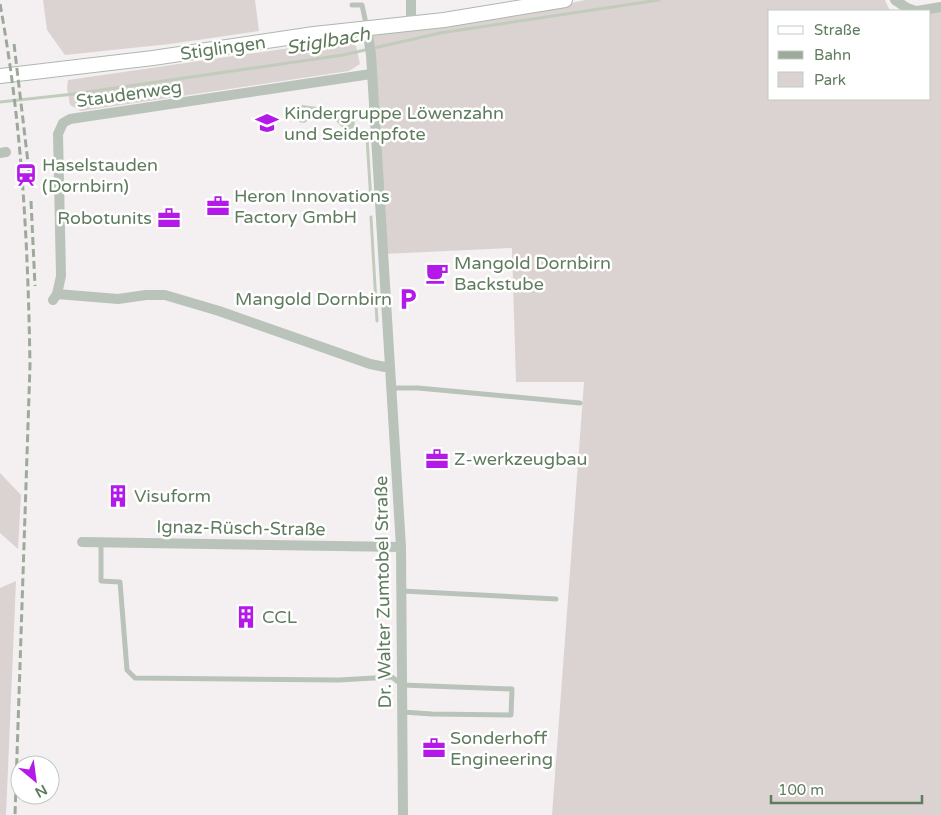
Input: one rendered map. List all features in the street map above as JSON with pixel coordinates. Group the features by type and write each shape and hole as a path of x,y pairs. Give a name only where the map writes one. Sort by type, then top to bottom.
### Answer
{"main road":[{"name":"Stiglingen","path":"0,76 153,58 314,34 444,20 565,0"}],"street":[{"path":"411,0 411,23"},
{"path":"896,0 913,10"},
{"path":"922,10 941,7"},
{"name":"Dr. Walter Zumtobel Straße","path":"367,28 371,55 401,547 403,815"},
{"name":"Staudenweg","path":"371,74 70,119 63,123 58,134 61,276 55,297 118,299 146,295 165,295 370,364 390,368"},
{"name":"Ignaz-Rüsch-Straße","path":"82,542 401,547"}],"lane":[{"path":"352,5 362,5 367,28"},
{"path":"392,390 397,388 418,388 580,404"},
{"path":"101,542 101,581 120,582 126,670 136,678 339,680 392,677 402,685 512,689 511,715 402,712"},
{"path":"402,592 556,599"}],"green space":[{"path":"43,0 255,0 259,31 170,44 65,55 47,30"},
{"path":"585,0 885,0 890,10 768,10 768,100 931,100 931,11 941,9 941,815 552,815 584,382 516,382 512,248 384,254 369,29 439,26 502,18"},
{"path":"345,40 356,46 360,64 349,71 81,111 70,105 67,88 68,80"},
{"path":"0,473 21,495 18,549 0,533"},
{"path":"16,581 6,815 0,815 0,588"}],"shaded area":[{"path":"302,105 325,108 332,113 352,116 355,123 354,128 350,131 343,128 335,120 315,116 304,123 299,122 295,112"}],"waterway":[{"name":"Stiglbach","path":"0,102 74,94 343,55 440,33 659,0"},
{"path":"367,138 371,202"},
{"path":"371,217 377,321"}],"railway":[{"path":"0,4 8,49 19,139 28,274 30,365 15,815"},
{"path":"14,44 29,171"},
{"path":"31,201 35,286"}],"place":[{"name":"Kindergruppe Löwenzahn und Seidenpfote","path":"267,123"},
{"name":"Haselstauden (Dornbirn)","path":"26,175"},
{"name":"Heron Innovations Factory GmbH","path":"218,206"},
{"name":"Robotunits","path":"169,218"},
{"name":"Mangold Dornbirn Backstube","path":"437,273"},
{"name":"Mangold Dornbirn","path":"408,299"},
{"name":"Z-werkzeugbau","path":"437,459"},
{"name":"Visuform","path":"118,496"},
{"name":"CCL","path":"246,617"},
{"name":"Sonderhoff Engineering","path":"434,748"}]}
